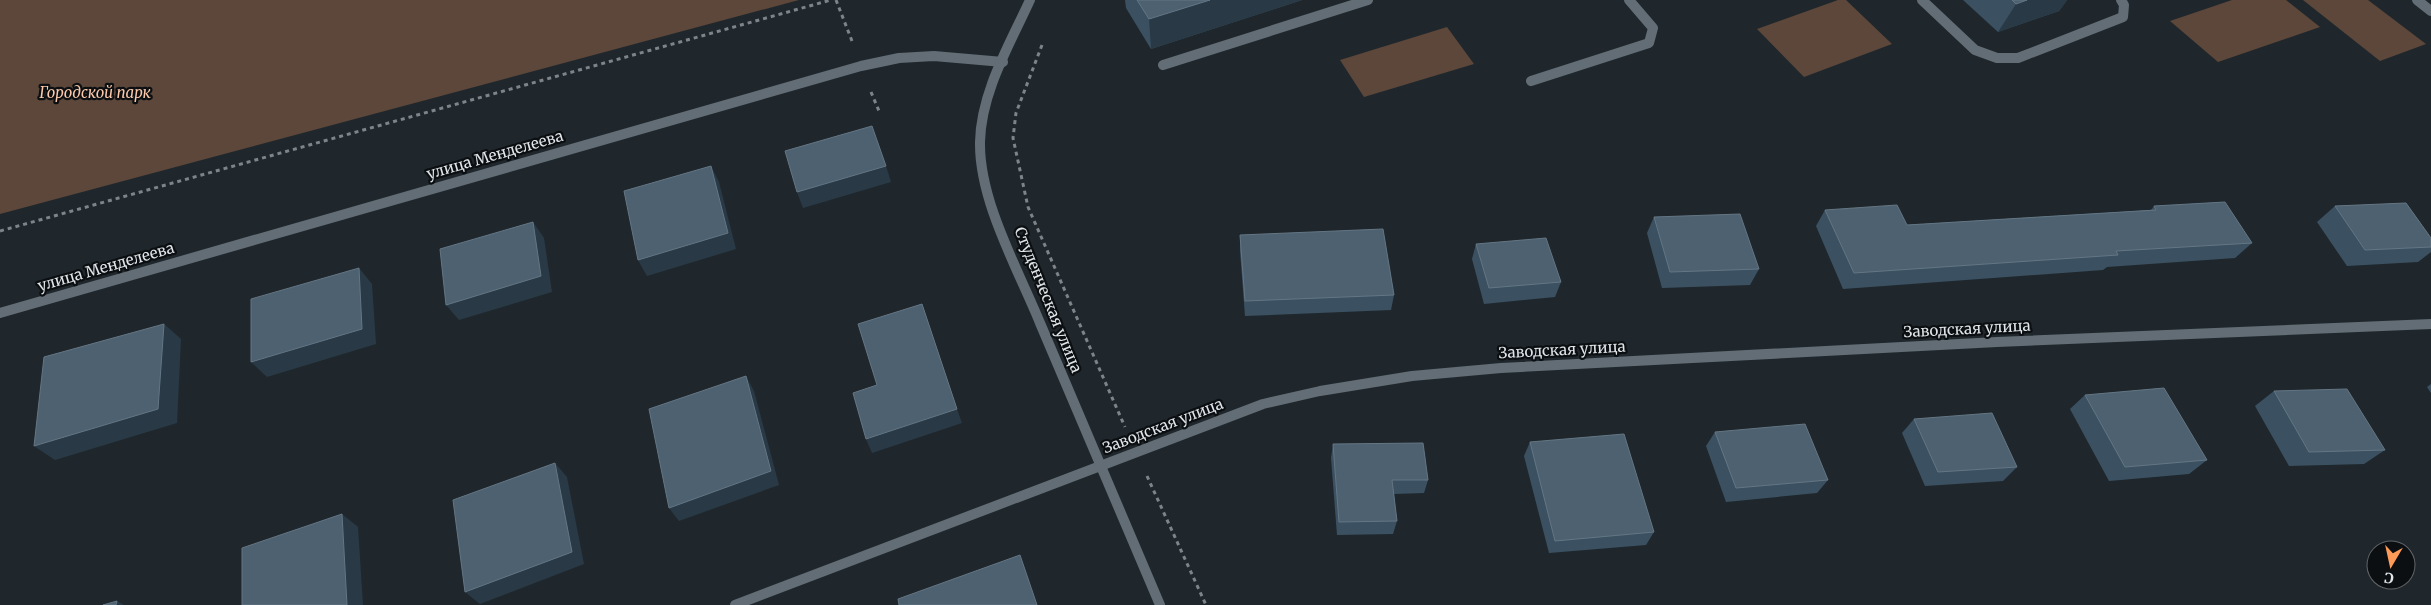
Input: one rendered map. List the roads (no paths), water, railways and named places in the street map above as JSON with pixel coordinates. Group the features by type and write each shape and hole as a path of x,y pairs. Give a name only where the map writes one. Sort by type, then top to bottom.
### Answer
{"street":[{"name":"Студенческая улица","path":"1030,0 1003,62 983,118 980,143 985,177 1014,261 1160,605"},
{"path":"1163,65 1368,0"},
{"path":"1532,81 1649,43 1653,28 1629,0"},
{"path":"1922,0 1975,50 1997,58 2018,58 2123,17 2124,5 2121,0"},
{"path":"2417,0 2431,10"},
{"name":"улица Менделеева","path":"0,313 861,66 899,58 934,56 1003,62"},
{"name":"Заводская улица","path":"734,605 1263,404 1320,391 1412,376 1511,368 1977,343 2431,324"}],"park label":[{"name":"Городской парк","path":"95,93"}]}
